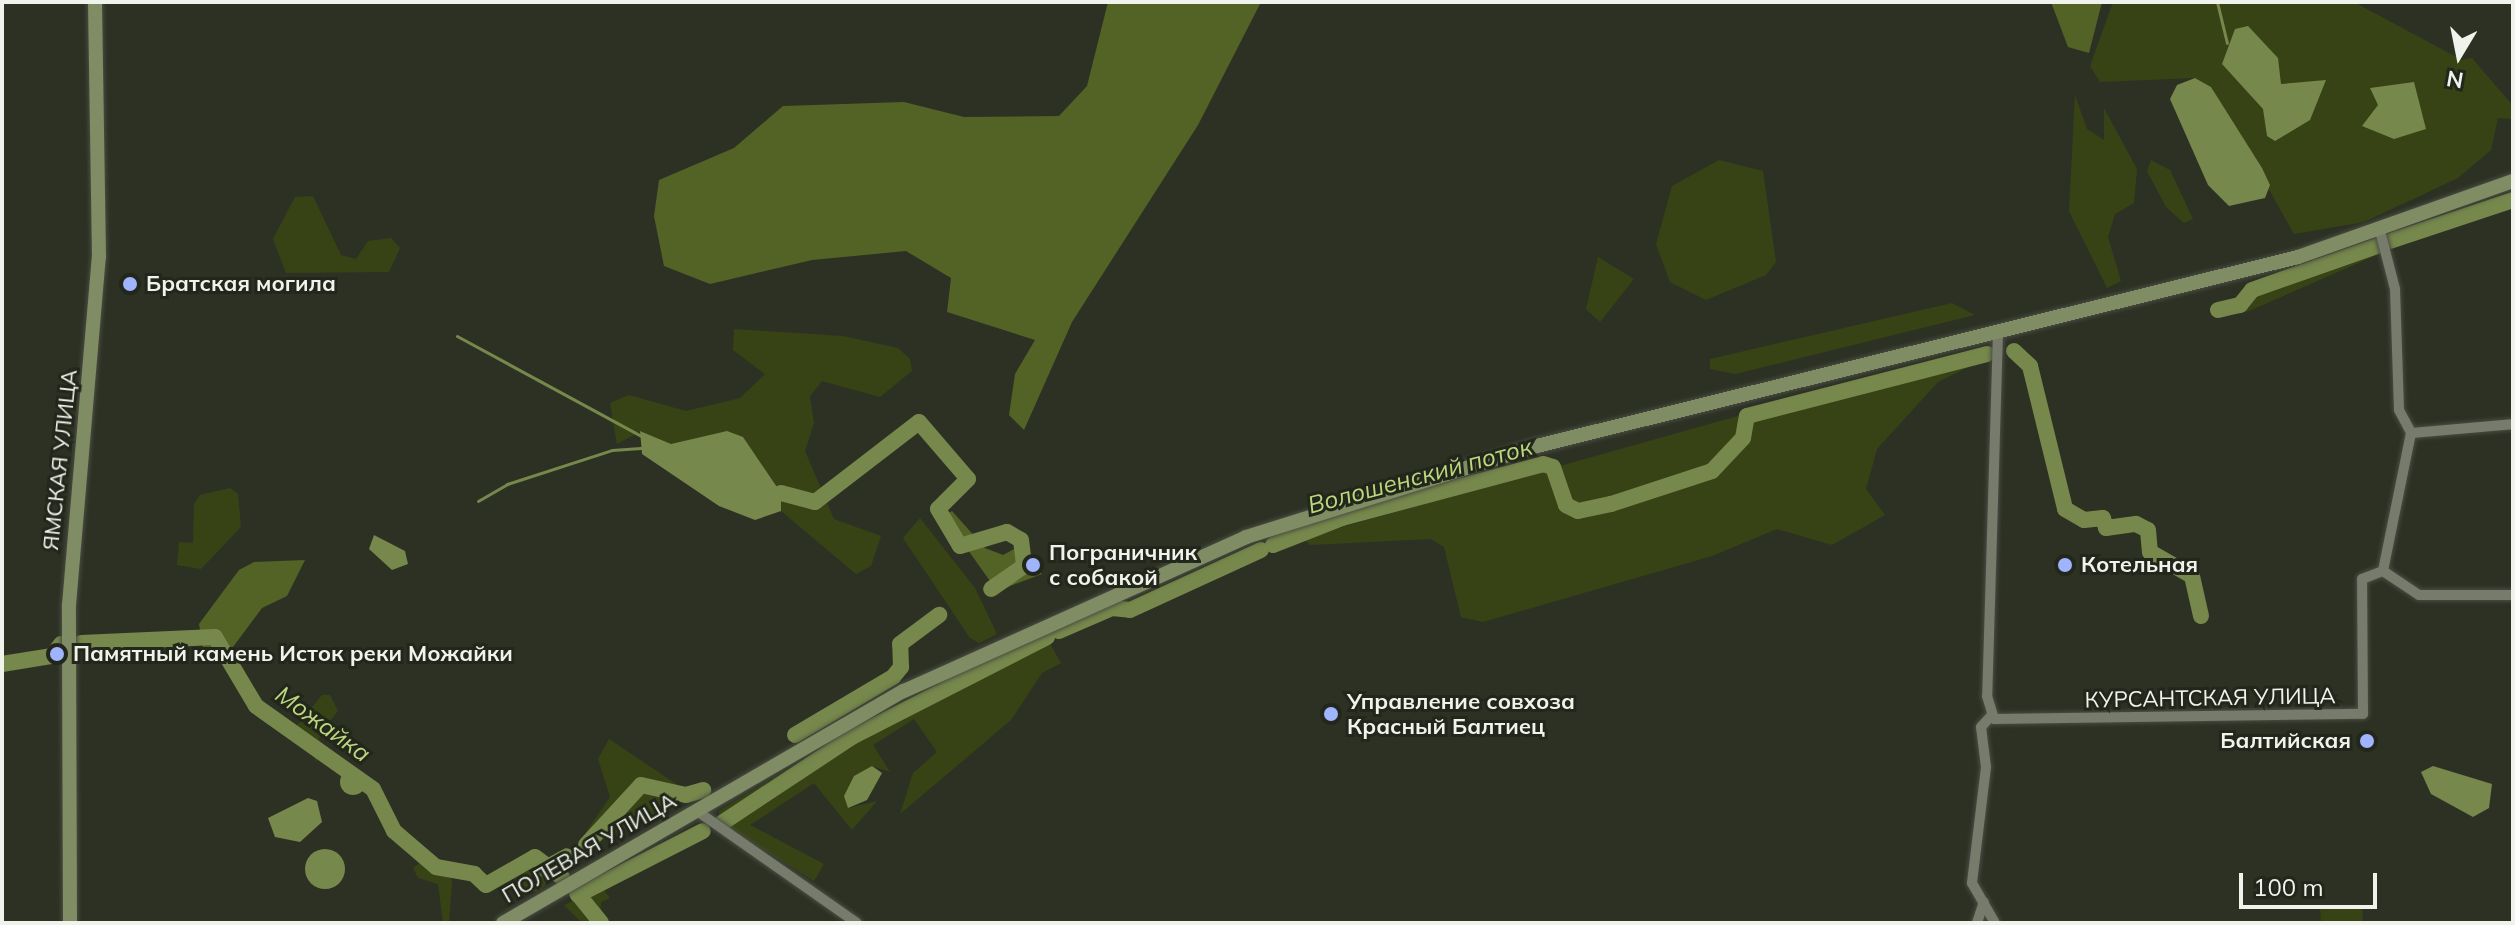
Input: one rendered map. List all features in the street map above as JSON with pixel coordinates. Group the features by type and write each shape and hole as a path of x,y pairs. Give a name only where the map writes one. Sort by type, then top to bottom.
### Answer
{"main road":[{"name":"ЯМСКАЯ УЛИЦА","path":"70,923 69,617 99,257 95,2"},
{"name":"ПОЛЕВАЯ УЛИЦА","path":"503,923 932,676 1263,531 1525,449 1998,332 2380,231 2513,181"}],"street":[{"path":"2380,231 2395,289 2399,410 2411,433 2383,571 2419,595 2513,595"},
{"path":"1995,923 1972,883 1986,767 1981,727 1993,717 1998,332"},
{"path":"2411,433 2513,424"},
{"name":"КУРСАНТСКАЯ УЛИЦА","path":"1993,717 2363,714 2362,579 2383,571"},
{"path":"697,811 857,923"},
{"path":"1977,923 1984,902"}],"shaded area":[{"path":"1108,2 1261,2 1198,125 1072,322 1024,430 1009,415 1015,374 1035,340 947,312 951,278 906,251 812,260 710,284 664,266 654,216 659,180 734,148 783,106 904,102 964,117 1059,116 1087,86"},
{"path":"2051,2 2102,2 2089,53 2068,47"},
{"path":"2113,2 2354,2 2462,60 2472,58 2513,106 2513,119 2498,118 2491,150 2458,178 2364,222 2294,234 2211,87 2195,78 2100,82 2090,66"},
{"path":"2248,26 2278,58 2281,84 2326,80 2310,120 2275,141 2267,136 2263,109 2222,64 2235,29"},
{"path":"2195,78 2211,87 2262,168 2270,185 2265,198 2229,206 2208,185 2170,99 2177,85"},
{"path":"2414,82 2426,129 2394,139 2362,126 2378,105 2370,88"},
{"path":"2075,95 2087,129 2104,140 2104,108 2137,169 2134,203 2115,214 2108,237 2121,281 2107,288 2069,211"},
{"path":"1719,160 1763,171 1776,262 1766,275 1706,300 1670,282 1656,244 1672,186"},
{"path":"2151,160 2170,170 2193,219 2184,223 2166,207 2147,171"},
{"path":"313,196 341,255 356,259 368,241 391,238 400,248 389,272 286,273 273,239 295,197"},
{"path":"2368,247 2379,254 2249,311 2238,314 2228,302 2279,276"},
{"path":"1598,257 1634,279 1600,322 1586,309"},
{"path":"1952,303 1975,315 1735,374 1710,369 1710,359"},
{"path":"734,329 843,336 898,348 910,359 912,371 880,397 822,381 810,396 814,423 805,451 834,519 881,536 871,566 856,574 781,511 781,493 750,448 671,444 641,431 617,444 610,403 629,395 686,411 740,398 765,374 733,350"},
{"path":"1966,352 1982,360 1938,382 1877,449 1866,489 1885,515 1832,545 1777,529 1712,556 1483,622 1461,617 1444,547 1431,539 1310,545 1303,538"},
{"path":"640,431 671,444 727,431 743,437 781,493 781,511 755,520 719,506 642,454"},
{"path":"230,488 238,494 241,527 201,569 177,565 179,542 193,543 194,504 200,495"},
{"path":"952,511 985,548 1003,555 1016,548 1042,574 997,591 944,516"},
{"path":"920,518 975,588 997,634 979,643 970,638 903,538"},
{"path":"374,535 405,551 408,564 392,570 369,549"},
{"path":"305,560 287,596 262,608 233,647 213,656 203,648 199,624 239,570 254,562"},
{"path":"1045,635 1061,663 1042,673 1011,720 900,814 913,773 937,752 914,719 873,745 890,772 872,766 853,783 848,808 877,801 852,830 814,783 750,825 824,864 814,881 719,822 719,811 799,762"},
{"path":"322,695 330,695 338,711 320,733 317,762 295,728"},
{"path":"609,739 682,788 683,800 589,846 582,838 610,797 598,759"},
{"path":"872,766 882,773 867,800 848,808 844,796 854,776"},
{"path":"2433,766 2492,784 2489,808 2473,817 2431,794 2421,772"},
{"path":"353,769 362,773 366,782 362,791 353,795 344,791 340,782 344,773"},
{"path":"308,798 317,801 322,822 300,842 275,837 268,818"},
{"path":"325,849 339,855 345,869 339,883 325,889 311,883 305,869 311,855"},
{"path":"432,855 452,880 449,923 443,923 438,884 418,878 413,868"},
{"path":"533,864 543,868 547,878 543,888 533,892 523,888 519,878 523,868"},
{"path":"602,888 610,898 601,902 600,923 582,923 564,905"},
{"path":"2362,905 2363,923 2321,923 2320,907"}],"waterway":[{"path":"2217,2 2227,43"},
{"path":"2390,241 2513,200"},
{"path":"2218,310 2240,305 2252,290 2377,246"},
{"path":"457,336 643,437"},
{"name":"Волошенский поток","path":"2014,351 2030,366 2065,509 2084,520 2103,518 2106,528 2136,524 2148,530 2150,552 2192,576 2201,616"},
{"name":"Волошенский поток","path":"1273,545 1342,518 1543,464 1553,467 1566,505 1578,511 1611,504 1712,471 1743,438 1747,416 1987,354"},
{"path":"781,493 815,502 919,422 968,479 938,509 960,546 1007,532 1021,540 1024,566 991,589"},
{"path":"478,501 507,484 612,450 644,448"},
{"name":"Волошенский поток","path":"1059,631 1112,608 1130,610 1261,550"},
{"path":"795,735 893,677 901,667 900,644 939,615"},
{"name":"Можайка","path":"81,643 215,637 256,706 373,789 394,831 436,867 474,874 486,885 535,857 562,877"},
{"name":"Волошенский поток","path":"722,823 852,737 1047,637"},
{"name":"Можайка","path":"2,664 52,656 61,644"},
{"path":"586,845 641,785 686,795 703,790"},
{"name":"Волошенский поток","path":"578,895 703,831"},
{"path":"544,869 567,856"},
{"name":"Можайка","path":"577,893 601,923"}],"place":[{"name":"Братская могила","path":"130,284"},
{"name":"Пограничник с собакой","path":"1033,565"},
{"name":"Котельная","path":"2065,565"},
{"name":"Памятный камень Исток реки Можайки","path":"57,654"},
{"name":"Управление совхоза Красный Балтиец","path":"1331,714"},
{"name":"Балтийская","path":"2367,741"}]}
